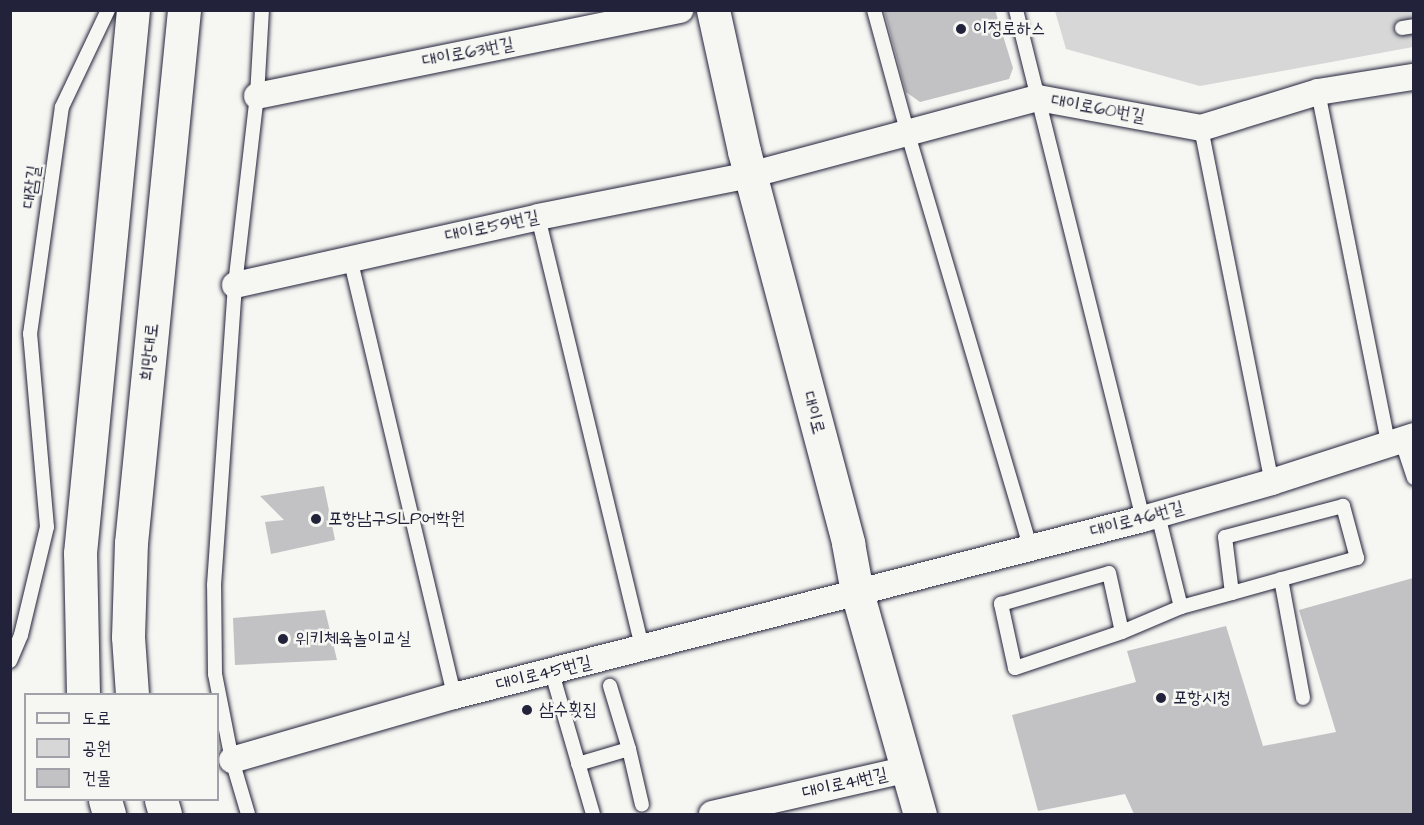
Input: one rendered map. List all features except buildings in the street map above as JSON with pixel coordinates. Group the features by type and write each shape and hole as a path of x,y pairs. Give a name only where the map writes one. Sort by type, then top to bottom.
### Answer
{"main road":[{"path":"83,693 80,553 133,10"},
{"name":"희망대로","path":"132,693 128,637 131,543 184,10"},
{"name":"대이로","path":"713,10 750,175 848,543 857,592 920,814"}],"street":[{"name":"대이로63번길","path":"257,96 680,10"},
{"name":"대이로60번길","path":"750,175 907,131 1038,98 1201,128 1318,92 1413,77"},
{"name":"대이로59번길","path":"235,285 538,217 750,175"},
{"name":"대이로46번길","path":"857,592 1150,517 1272,482 1401,439"},
{"name":"대이로45번길","path":"232,760 454,696 552,673 642,647 857,592"},
{"name":"대이로41번길","path":"712,814 908,769"}],"lane":[{"name":"대잠길","path":"10,661 21,635 47,527 30,334 62,107 108,10"},
{"path":"219,693 215,674 214,585 235,285 257,96 262,10"},
{"path":"874,10 907,131 1031,549"},
{"path":"1016,10 1150,517 1181,608"},
{"path":"1318,92 1401,439 1413,478"},
{"path":"1201,128 1272,482"},
{"path":"538,217 642,647"},
{"path":"350,258 454,696"},
{"path":"1122,632 1109,573 1001,604 1015,668 1122,632 1181,608 1357,558 1343,506 1225,537 1232,593"},
{"path":"1281,579 1303,698"},
{"path":"552,673 593,814"},
{"path":"610,686 629,749 642,805"},
{"path":"219,694 232,760 248,814"},
{"path":"578,764 629,749"}],"green space":[{"path":"1055,11 1413,11 1413,47 1200,86 1066,49"}],"place":[{"name":"이정로하스","path":"961,29"},
{"name":"포항남구SLP어학원","path":"316,519"},
{"name":"위키체육놀이교실","path":"283,639"},
{"name":"포항시청","path":"1161,698"},
{"name":"삼수횟집","path":"527,710"}]}
